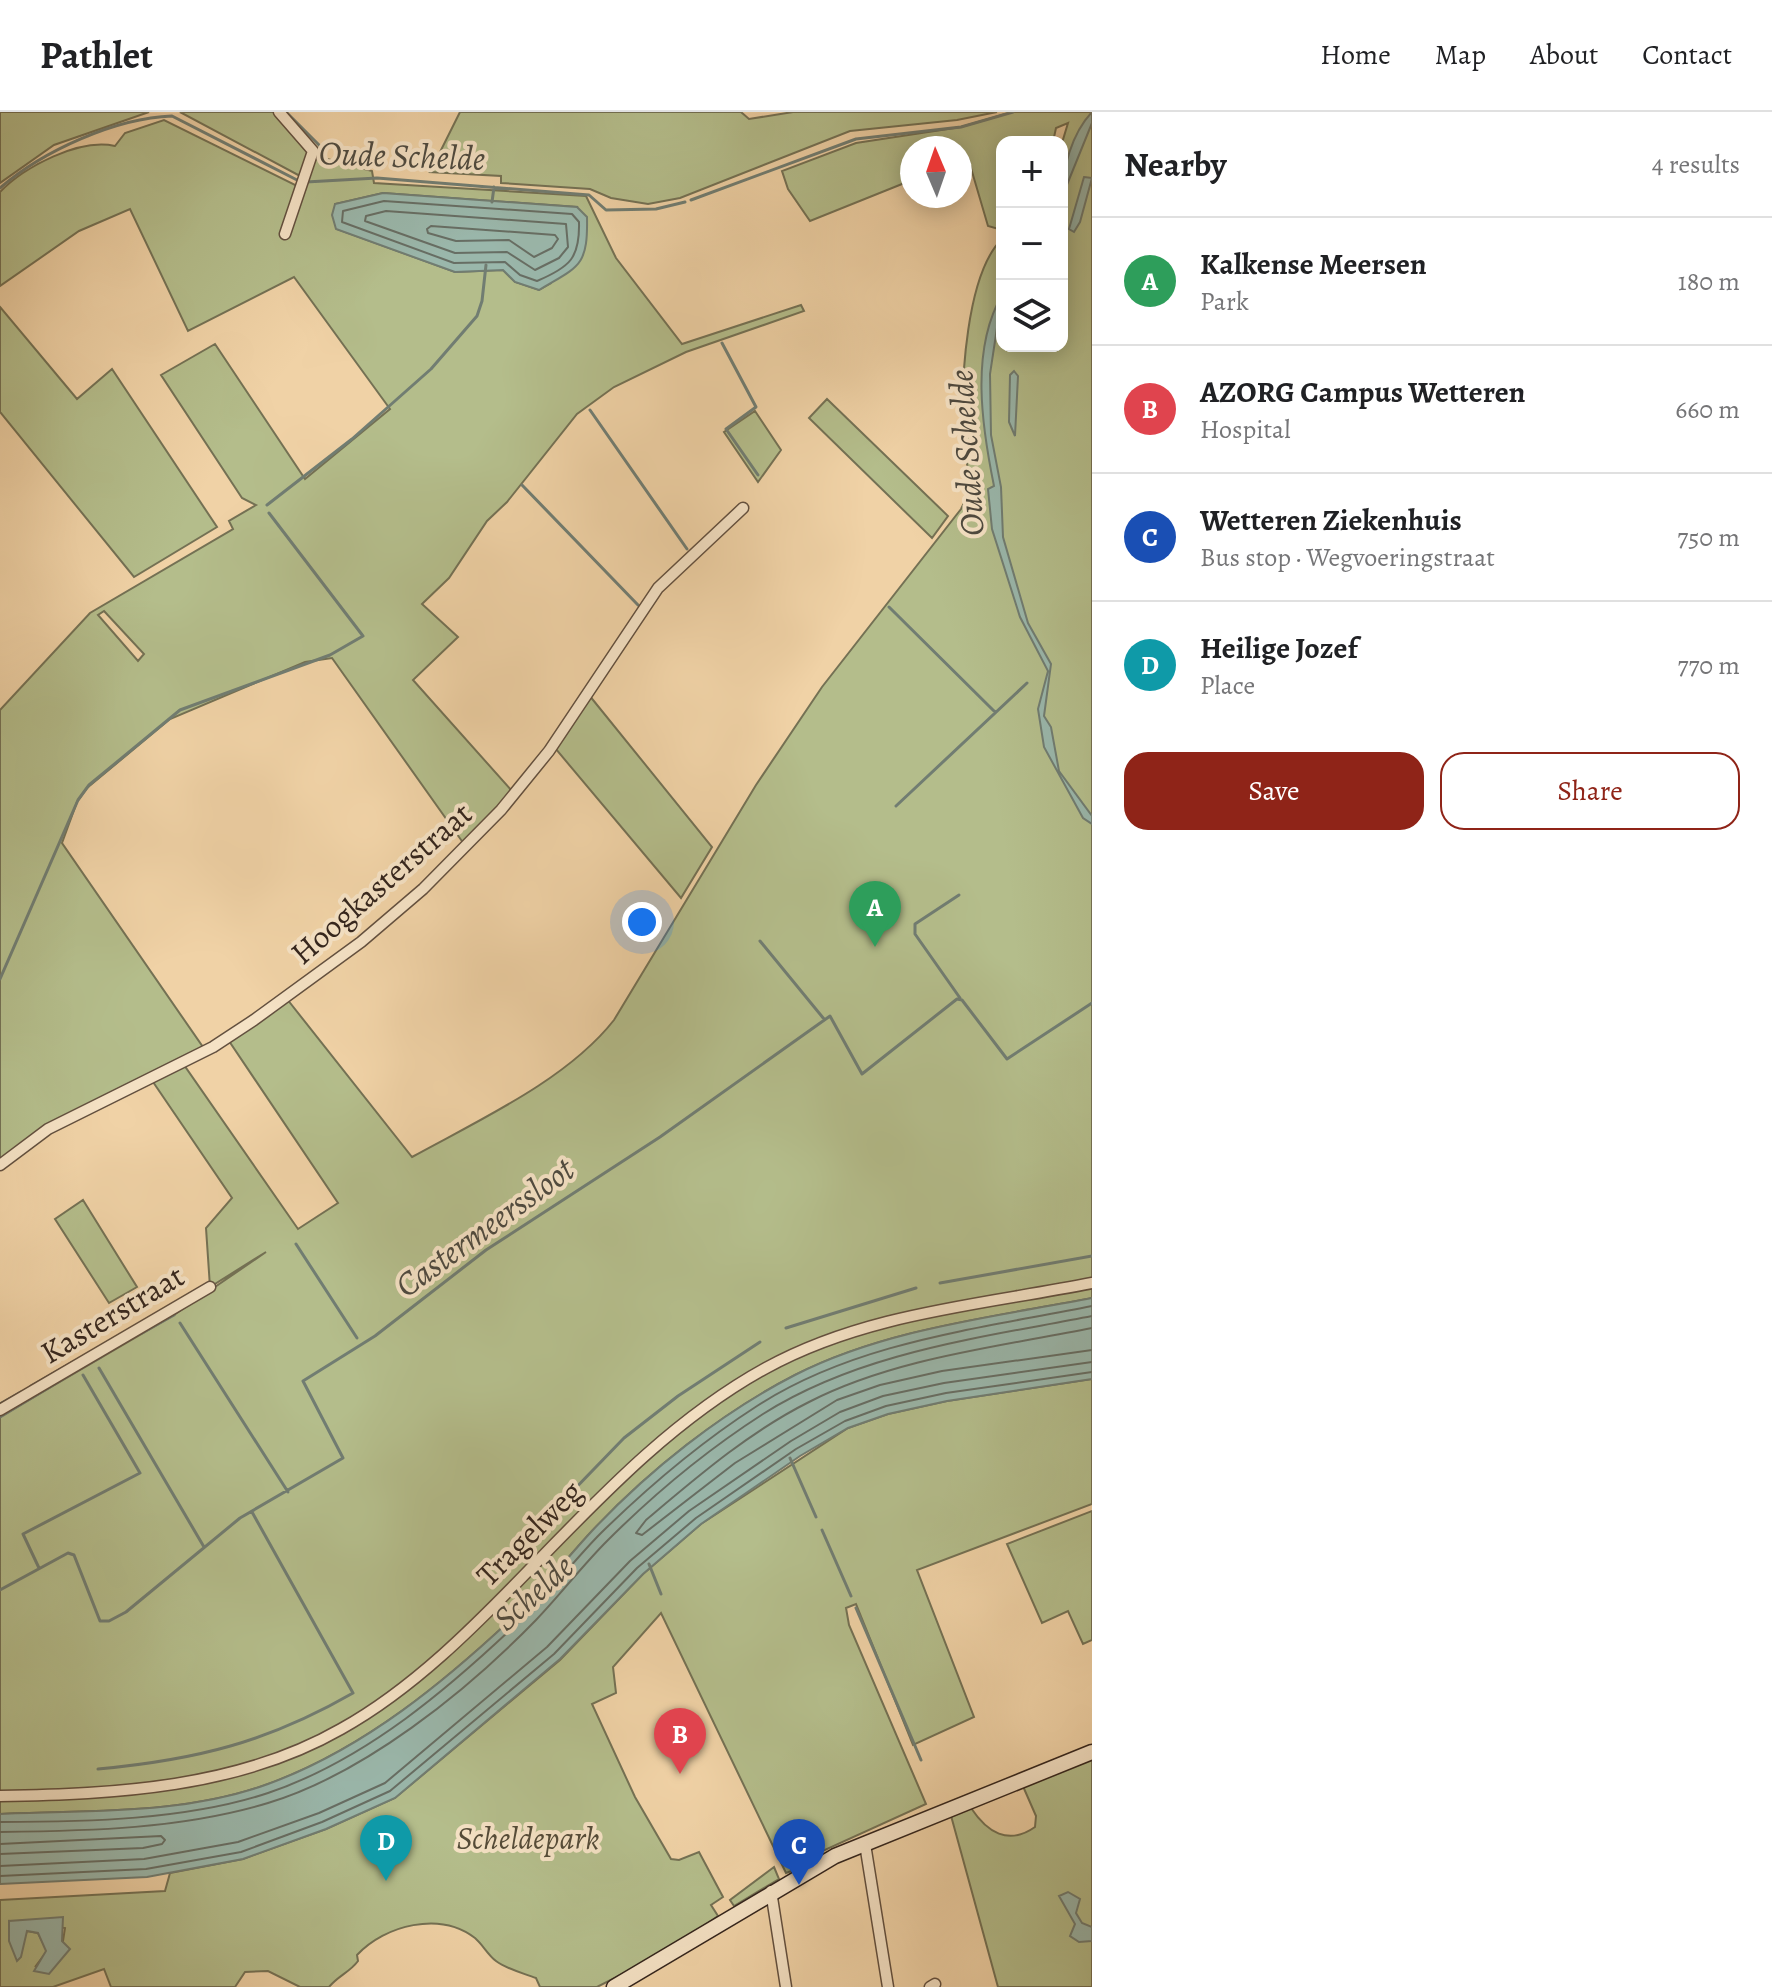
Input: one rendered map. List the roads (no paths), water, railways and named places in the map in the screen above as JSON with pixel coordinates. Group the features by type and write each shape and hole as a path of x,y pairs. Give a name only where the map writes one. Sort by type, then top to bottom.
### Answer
{"main road":[{"path":"614,1987 771,1891 865,1844 1092,1752"}],"street":[{"path":"279,112 313,151 285,234"},
{"name":"Hoogkasterstraat","path":"0,1165 48,1129 213,1047 361,942 423,889 501,810 549,751 658,588 743,508"},
{"name":"Tragelweg","path":"0,1796 101,1793 182,1783 262,1764 341,1730 417,1676 654,1447 765,1368 869,1325 1092,1283"},
{"name":"Kasterstraat","path":"0,1410 210,1287"},
{"path":"865,1844 888,1987"},
{"path":"771,1891 786,1987"}],"water":[{"path":"1092,112 1092,123 1068,182 1070,152"},
{"path":"1084,177 1092,178 1080,222 1074,232 1069,229"},
{"path":"383,193 577,207 587,217 586,246 583,256 572,270 539,290 515,282 503,270 455,272 336,229 332,215 335,204"},
{"path":"996,308 990,374 991,435 1001,487 1003,537 1028,623 1051,664 1044,716 1051,727 1059,771 1092,816 1092,824 1083,818 1044,747 1038,709 1048,671 1020,617 992,529 988,489 994,486 983,414 982,364"},
{"path":"1014,371 1018,376 1015,436 1009,422 1010,375"},
{"name":"Schelde","path":"1092,1298 1092,1379 947,1401 888,1414 848,1428 800,1456 701,1524 643,1574 560,1659 395,1798 326,1829 243,1859 147,1877 0,1884 0,1814 136,1809 236,1794 303,1769 370,1732 433,1687 492,1637 613,1509 661,1466 713,1425 767,1390 830,1359 903,1335"},
{"path":"1068,1892 1080,1899 1076,1913 1082,1923 1092,1927 1092,1941 1079,1942 1070,1936 1075,1924 1059,1896"},
{"path":"63,1917 62,1941 70,1949 49,1974 34,1971 46,1951 38,1933 27,1931 21,1957 17,1961 9,1941 9,1921"}],"waterway":[{"path":"286,112 322,148"},
{"name":"Oude Schelde","path":"691,200 856,139 961,127 1013,112"},
{"name":"Oude Schelde","path":"0,188 37,161 81,139 127,123 172,116 299,181"},
{"name":"Oude Schelde","path":"306,182 377,178 589,195 606,210 656,209 685,202"},
{"path":"492,202 494,187"},
{"path":"267,505 352,439 431,369 477,316 486,265"},
{"path":"722,343 756,407 726,429 758,475"},
{"path":"590,410 687,549"},
{"path":"522,485 638,605"},
{"path":"0,979 78,800 89,785 180,710 330,655 363,636 269,513"},
{"path":"889,607 995,712"},
{"path":"896,806 1027,683"},
{"path":"959,895 915,924 915,934 960,998"},
{"path":"760,941 824,1019"},
{"name":"Castermeerssloot","path":"0,1590 68,1553 74,1555 100,1621 109,1621 126,1612 240,1518 343,1458 303,1381 375,1336 486,1250 660,1137 830,1016 862,1074 957,999 962,1000 1007,1059 1092,1003"},
{"path":"296,1244 357,1338"},
{"path":"940,1283 1092,1256"},
{"path":"786,1328 916,1288"},
{"path":"142,1333 174,1315"},
{"path":"180,1323 288,1492"},
{"path":"507,1559 624,1438 678,1396 760,1342"},
{"path":"90,1363 101,1357"},
{"path":"31,1386 73,1362"},
{"path":"0,1417 83,1367"},
{"path":"99,1368 204,1547"},
{"path":"39,1568 23,1534 140,1473 83,1375"},
{"path":"0,1404 21,1392"},
{"path":"790,1458 816,1517"},
{"path":"98,1769 167,1760 230,1746 291,1724 353,1693 252,1512"},
{"path":"822,1530 851,1596"},
{"path":"649,1564 661,1594"},
{"path":"856,1608 921,1760"}],"place":[{"name":"Kalkense Meersen","path":"875,947"},
{"name":"AZORG Campus Wetteren","path":"680,1774"},
{"name":"Heilige Jozef","path":"386,1881"},
{"name":"Wetteren Ziekenhuis","path":"799,1885"}],"park label":[{"name":"Scheldepark","path":"528,1838"}]}
